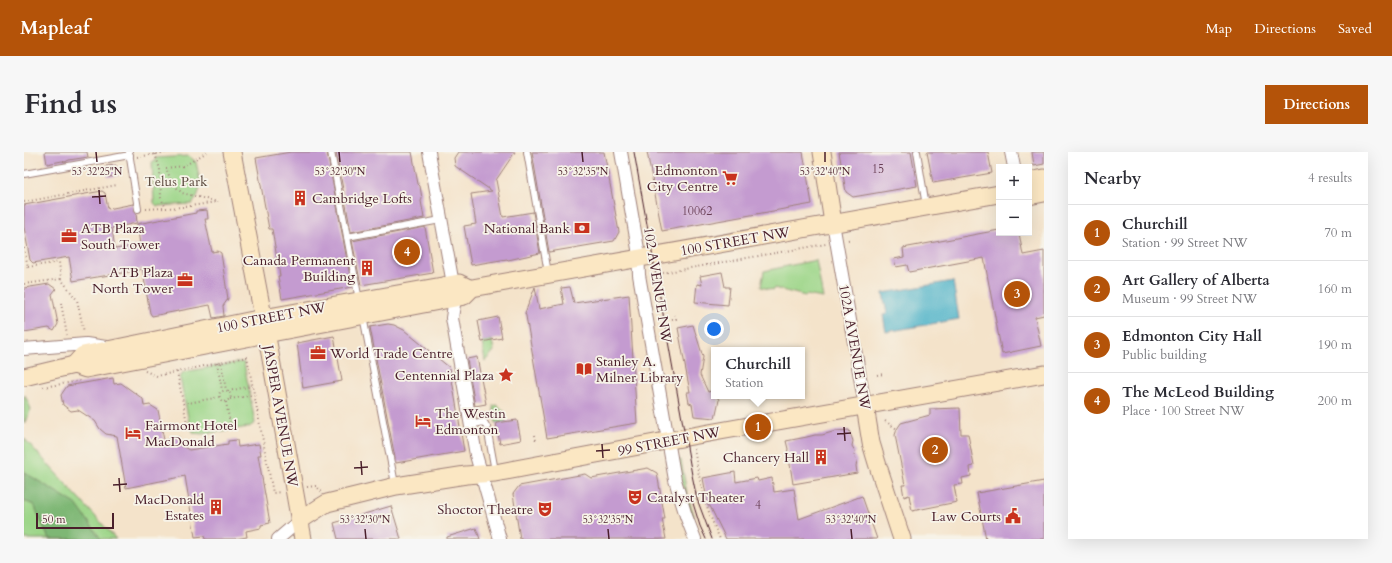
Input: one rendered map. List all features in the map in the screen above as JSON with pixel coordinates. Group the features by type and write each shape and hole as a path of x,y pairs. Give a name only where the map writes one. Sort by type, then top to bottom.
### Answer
{"main road":[{"name":"JASPER AVENUE NW","path":"232,152 302,539"},
{"name":"102A AVENUE NW","path":"822,152 833,215 833,223"},
{"path":"1032,180 1044,178"},
{"path":"1032,195 1044,193"},
{"name":"100 STREET NW","path":"74,365 83,355 117,348 264,326 454,291 459,283 471,288 996,195"},
{"name":"100 STREET NW","path":"24,377 74,365 86,369 264,326"},
{"name":"99 STREET NW","path":"299,522 327,504 396,486 454,476 488,473 1044,374"},
{"name":"102A AVENUE NW","path":"865,406 877,463 902,539"}],"street":[{"path":"429,152 454,291 452,318 470,425 488,473 500,539"},
{"name":"102 AVENUE NW","path":"621,152 639,258 640,277 668,441 677,486 695,539"},
{"path":"1011,152 1013,164"},
{"name":"102A AVENUE NW","path":"833,223 865,406"},
{"path":"24,349 86,344 117,348"},
{"path":"278,539 299,522"}],"lane":[{"path":"331,152 396,486"},
{"path":"527,152 548,274"},
{"path":"916,152 927,207"},
{"path":"24,174 130,154 138,209"},
{"path":"347,237 441,220"}],"path":[{"path":"130,154 137,157 168,152"},
{"path":"160,168 184,166 207,152"},
{"path":"155,154 160,168 161,198 166,208"},
{"path":"138,209 166,208 218,202 182,193 172,183 166,168"},
{"path":"24,202 117,185"},
{"path":"640,277 852,239"},
{"path":"24,248 28,267"},
{"path":"24,268 59,262 61,279 77,300 84,332"},
{"path":"24,284 61,279"},
{"path":"61,303 66,335"},
{"path":"672,320 676,319 675,315"},
{"path":"143,371 157,376 247,357 273,494"},
{"path":"217,363 222,390 219,393 219,397"},
{"path":"221,363 227,390 231,395 230,399"},
{"path":"177,372 187,424"},
{"path":"877,376 884,374"},
{"path":"39,388 87,380"},
{"path":"222,390 252,386"},
{"path":"226,402 230,399 254,395"},
{"path":"183,404 219,397"},
{"path":"219,397 221,400 226,402"},
{"path":"226,402 231,429"},
{"path":"885,422 897,429"},
{"path":"535,435 536,441"},
{"path":"692,436 704,501 710,519 720,539"}],"green space":[{"name":"Telus Park","path":"189,156 196,162 200,184 196,199 192,204 157,206 154,203 152,161 155,161 155,158"},
{"path":"816,260 823,298 805,296 774,288 773,290 761,287 764,271"},
{"path":"492,340 494,351 485,361 482,342"},
{"path":"241,362 244,363 255,423 249,427 202,434 194,433 190,427 180,378 183,372"},
{"path":"25,395 31,409 24,424 24,396"},
{"path":"497,405 504,411 506,422 496,423 493,406"},
{"path":"24,438 116,539 24,539"},
{"path":"676,460 681,460 687,494 694,516 692,517 684,494"},
{"path":"24,472 76,504 101,539 49,539 34,505 24,501"}],"water":[{"path":"953,281 959,319 886,332 883,315 887,314 883,293"}],"building":[{"path":"45,152 87,152 88,157 47,164"},
{"path":"291,152 327,152 352,287 282,299 278,276 280,276 272,229 269,229 256,158"},
{"path":"336,152 412,152 418,184 420,186 424,218 351,232"},
{"path":"458,152 515,152 496,180 503,217 533,212 540,253 508,260 471,265 464,226 476,224 471,194 492,191 455,166 454,158"},
{"path":"532,152 604,152 619,232 614,241 549,252"},
{"name":"Edmonton City Centre","path":"647,152 803,152 812,204 662,231"},
{"path":"839,152 911,152 917,186 853,197 846,192"},
{"path":"927,152 988,152 992,173 933,183"},
{"path":"1032,152 1044,152 1044,164 1034,166"},
{"path":"116,165 118,176 108,177 106,166"},
{"path":"102,191 105,193 108,209 133,204 136,213 137,223 112,228 115,249 140,245 137,224 207,210 208,219 205,219 212,252 218,251 221,253 228,299 223,306 224,316 213,318 210,305 152,316 150,313 142,267 140,270 73,281 69,257 33,263 30,260 24,227 24,205"},
{"path":"425,227 433,273 361,285 352,241"},
{"path":"996,231 996,236 1020,236 1023,255 1044,251 1044,315 1035,317 1041,346 1002,354 984,258 909,272 907,265 896,267 894,259 904,257 903,248"},
{"path":"722,272 725,287 730,287 728,305 695,302 697,284 702,285 700,276"},
{"path":"49,284 56,289 52,294 58,324 54,331 49,328 24,332 24,288"},
{"name":"Stanley A. Milner Library","path":"535,287 539,309 564,304 561,288 570,287 574,303 629,295 637,423 547,438 525,313"},
{"path":"498,317 502,338 482,342 478,321"},
{"name":"The Westin Edmonton","path":"388,324 404,330 450,368 464,451 396,463 370,327"},
{"path":"693,325 703,357 700,375 708,392 711,391 711,399 719,400 715,418 694,416 692,404 689,403 687,392 690,392 678,328"},
{"name":"World Trade Centre","path":"334,336 342,381 303,388 297,343"},
{"path":"477,357 486,404 475,406 467,359"},
{"path":"113,378 114,384 121,383 143,399 144,406 150,405 158,410 164,440 179,437 180,445 189,450 228,444 228,441 237,440 238,447 259,444 261,455 258,455 270,523 261,525 261,528 246,531 247,537 235,539 205,539 204,536 195,537 185,476 126,488 117,436 106,434 100,429 95,421 78,410 71,411 63,405 61,395 67,386"},
{"path":"960,408 961,434 968,434 974,466 970,467 971,476 962,478 963,484 954,485 957,502 912,511 909,495 904,497 902,485 905,485 895,435 897,429 901,423 930,415 930,409"},
{"path":"517,420 521,440 500,444 496,423"},
{"name":"Chancery Hall","path":"849,430 853,441 852,446 855,451 854,455 857,461 857,473 793,484 786,441 836,431"},
{"path":"648,468 657,473 665,519 662,519 666,539 520,539 513,494 519,486 585,474 591,478"},
{"path":"735,472 736,482 757,478 758,481 772,478 774,492 794,489 799,519 862,496 877,539 726,539 710,506 708,506 703,478"},
{"name":"Law Courts","path":"1044,481 1044,539 986,539 977,493"},
{"path":"391,506 401,539 338,539 334,523"},
{"path":"476,528 480,539 447,539 447,537"}],"tram line":[{"path":"634,152 692,475 697,499 712,539"},
{"path":"692,500 700,526 706,539"}],"place":[{"name":"Edmonton City Centre","path":"730,178"},
{"name":"Cambridge Lofts","path":"300,198"},
{"name":"National Bank","path":"582,228"},
{"name":"ATB Plaza South Tower","path":"69,236"},
{"name":"The McLeod Building","path":"407,252"},
{"name":"Canada Permanent Building","path":"367,268"},
{"name":"ATB Plaza North Tower","path":"185,280"},
{"name":"Edmonton City Hall","path":"1017,294"},
{"name":"World Trade Centre","path":"318,353"},
{"name":"Stanley A. Milner Library","path":"584,369"},
{"name":"Centennial Plaza","path":"506,375"},
{"name":"The Westin Edmonton","path":"423,421"},
{"name":"Churchill","path":"758,427"},
{"name":"Fairmont Hotel MacDonald","path":"133,433"},
{"name":"Art Gallery of Alberta","path":"935,450"},
{"name":"Chancery Hall","path":"821,457"},
{"name":"Catalyst Theater","path":"635,497"},
{"name":"MacDonald Estates","path":"216,507"},
{"name":"Shoctor Theatre","path":"545,509"},
{"name":"Law Courts","path":"1013,516"}]}
